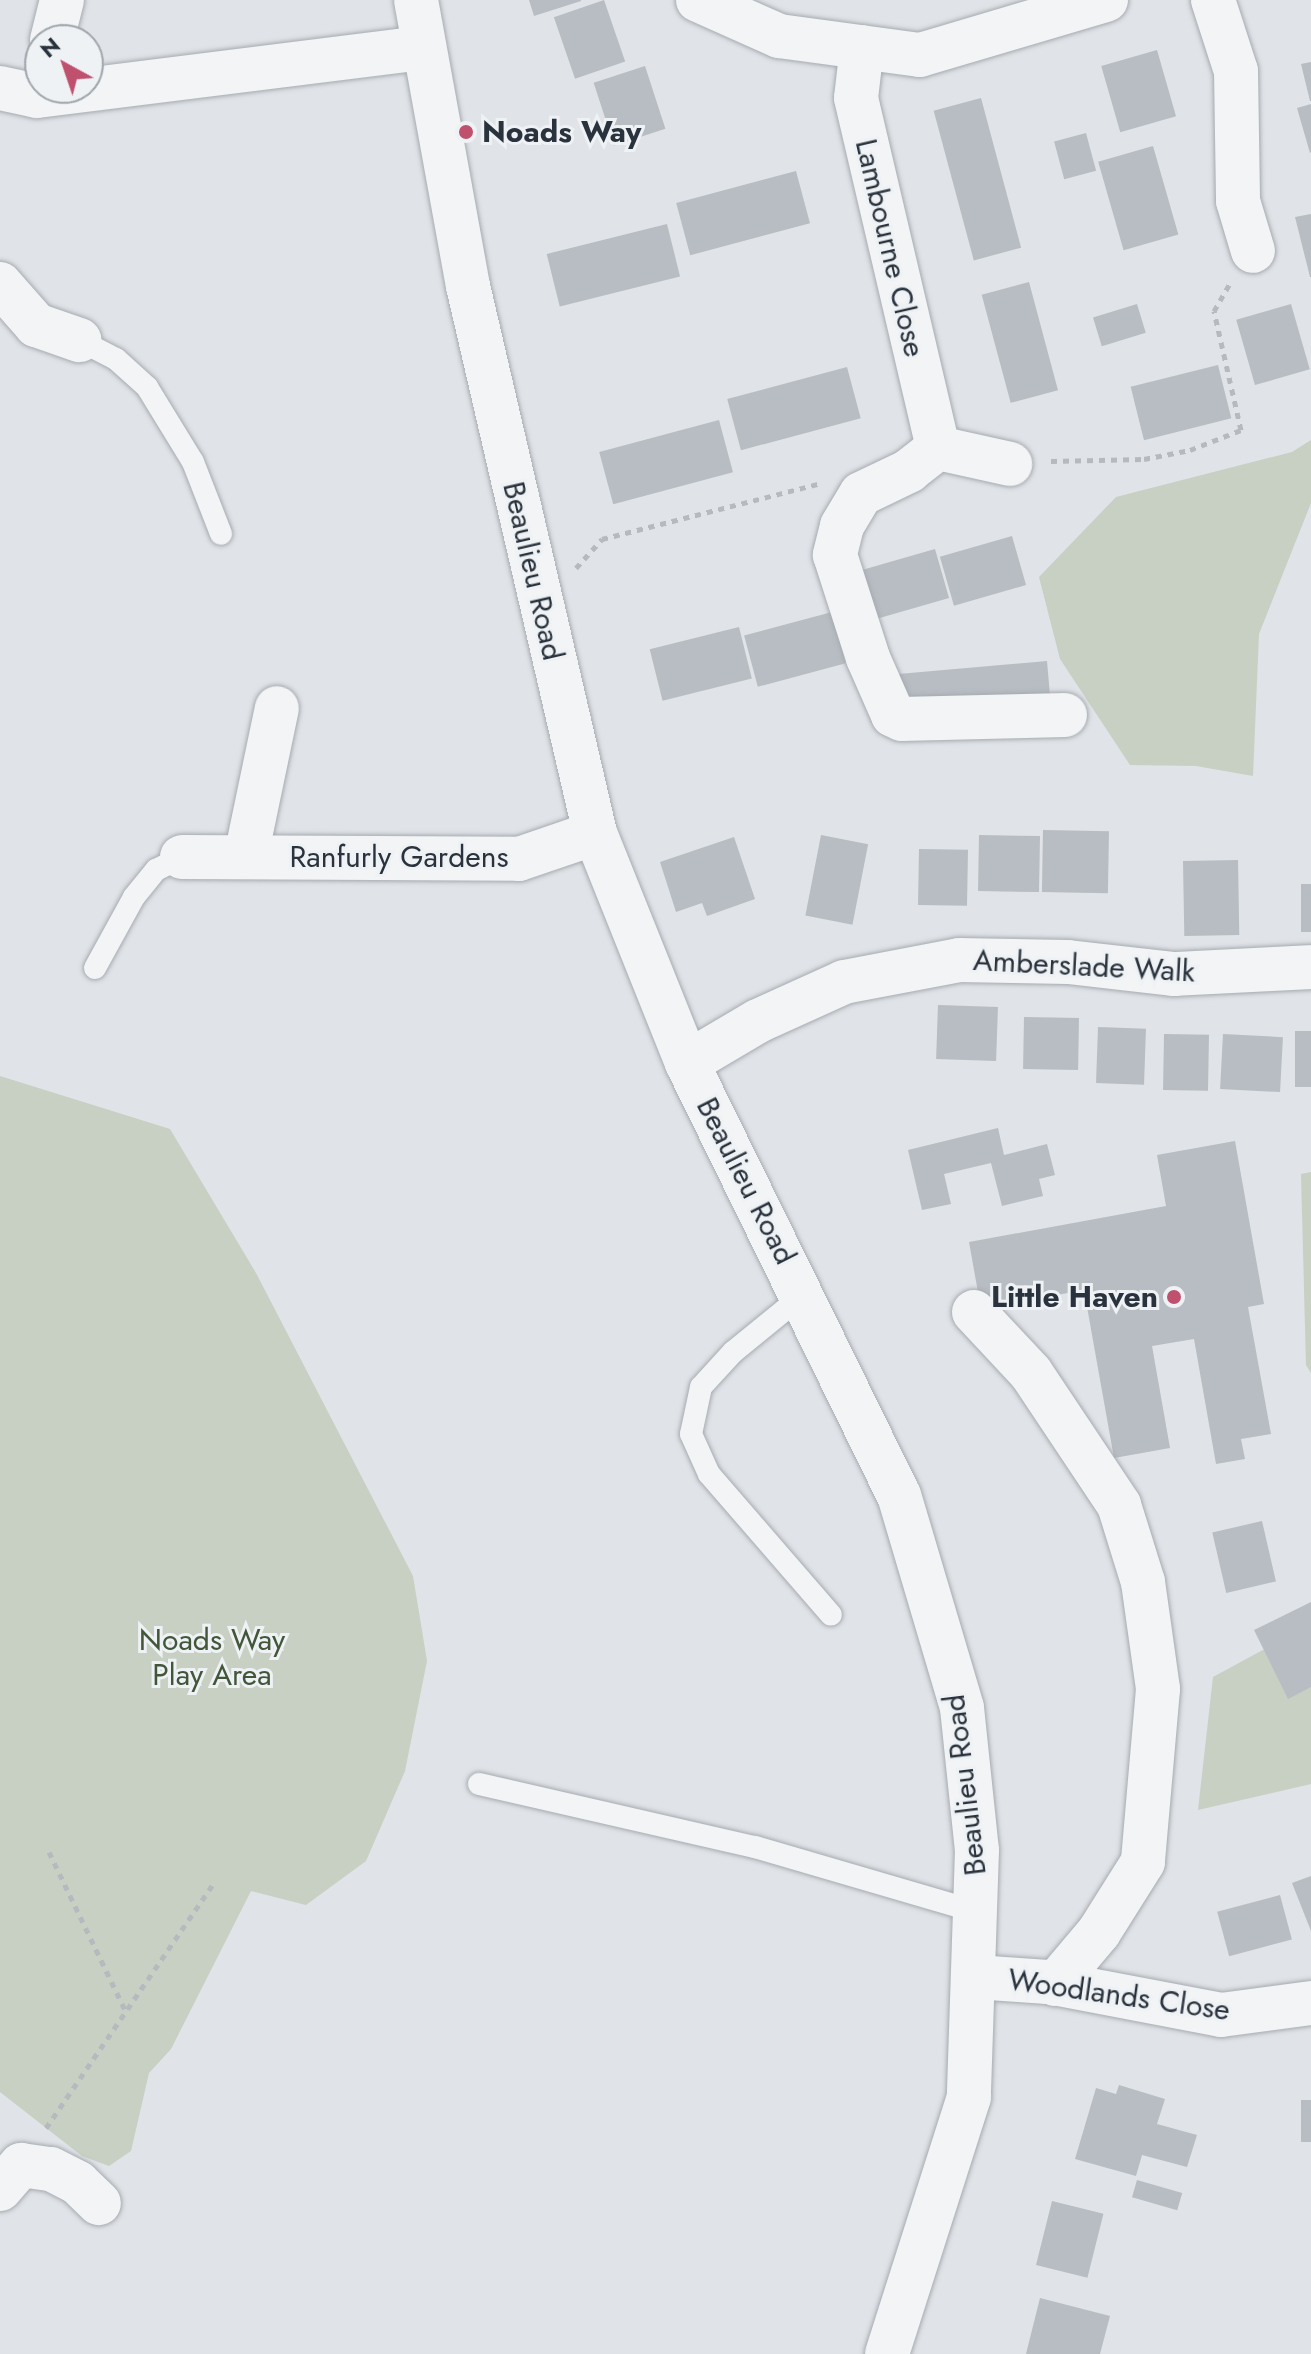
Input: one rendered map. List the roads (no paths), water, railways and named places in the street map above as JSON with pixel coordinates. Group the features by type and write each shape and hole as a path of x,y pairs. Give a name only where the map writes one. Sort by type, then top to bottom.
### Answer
{"street":[{"path":"56,24 62,0"},
{"name":"Beaulieu Road","path":"416,0 423,48 536,587 595,833 687,1063 899,1495 962,1708 977,1850 969,2097 887,2354"},
{"path":"698,0 779,36 920,55 1106,0"},
{"path":"1213,0 1236,71 1238,201 1253,251"},
{"name":"Lambourne Close","path":"862,47 856,98 938,448"},
{"path":"104,82 423,48"},
{"path":"0,284 36,325 79,340"},
{"path":"1010,464 938,448 909,471 861,494 842,526 835,555 868,658 893,715 902,719 1065,715"},
{"name":"Ranfurly Gardens","path":"246,856 277,708"},
{"name":"Ranfurly Gardens","path":"182,857 519,859 595,833"},
{"name":"Amberslade Walk","path":"687,1063 758,1021 844,982 959,960 1068,962 1174,974 1311,967"},
{"path":"974,1312 1031,1373 1119,1505 1143,1582 1158,1689 1143,1862 1099,1932 1055,1984"},
{"name":"Woodlands Close","path":"975,1977 1055,1984 1221,2015 1311,2003"},
{"path":"11,2177 51,2169 78,2183 99,2203"}],"lane":[{"path":"79,340 116,359 147,387 193,462 221,534"},
{"path":"95,968 134,897 156,870 182,857"},
{"path":"803,1295 733,1352 701,1387 691,1434 709,1474 831,1615"},
{"path":"479,1784 755,1847 977,1912"}],"place":[{"name":"Noads Way","path":"466,132"},
{"name":"Little Haven","path":"1174,1297"}],"park label":[{"name":"Noads Way Play Area","path":"212,1657"}]}
